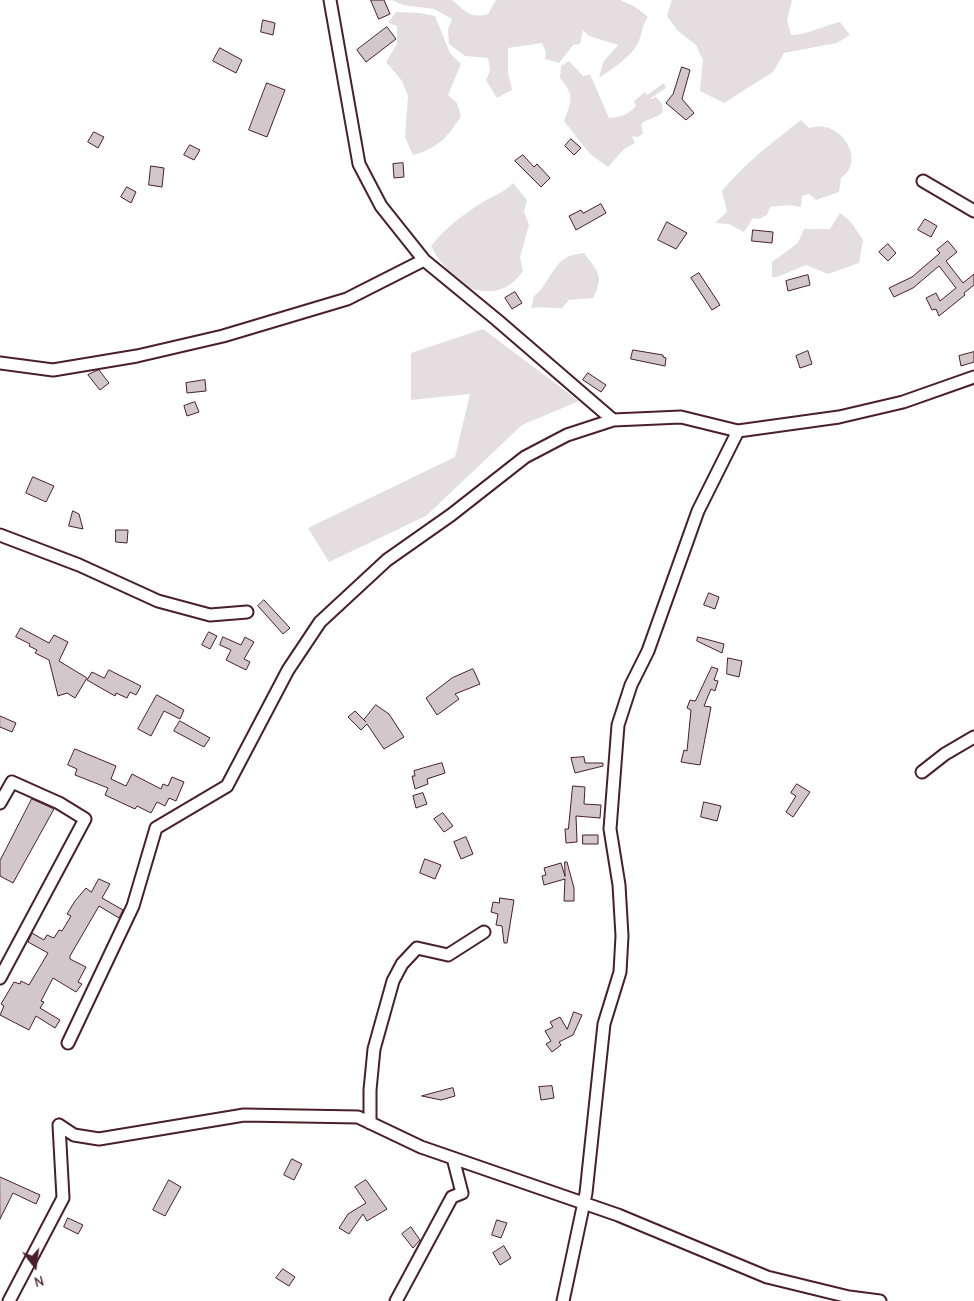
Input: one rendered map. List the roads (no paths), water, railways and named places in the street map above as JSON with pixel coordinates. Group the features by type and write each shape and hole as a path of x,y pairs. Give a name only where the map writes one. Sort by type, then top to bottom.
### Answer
{"street":[{"path":"330,0 359,164 381,206 424,260 613,420"},
{"path":"923,181 974,210"},
{"path":"0,363 53,370 137,356 224,336 347,299 424,260"},
{"path":"68,1043 133,906 156,828 227,786 288,670 320,622 387,560 451,515 525,457 567,435 613,420 681,417 738,431 848,415 903,402 972,379"},
{"path":"563,1301 586,1193 604,1024 620,972 622,936 619,885 610,829 618,725 631,685 648,651 698,511 738,431"},
{"path":"0,535 79,565 158,601 210,615 247,612"},
{"path":"922,772 944,754 974,737"},
{"path":"0,803 12,782 59,803 85,819 0,978"},
{"path":"370,1123 370,1090 374,1049 393,982 402,964 417,948 448,955 484,932"},
{"path":"9,1301 63,1198 59,1125 74,1135 99,1139 244,1115 358,1117 421,1147 618,1215 767,1277 849,1297 880,1301"},
{"path":"396,1301 452,1196 462,1193 453,1158"}]}
